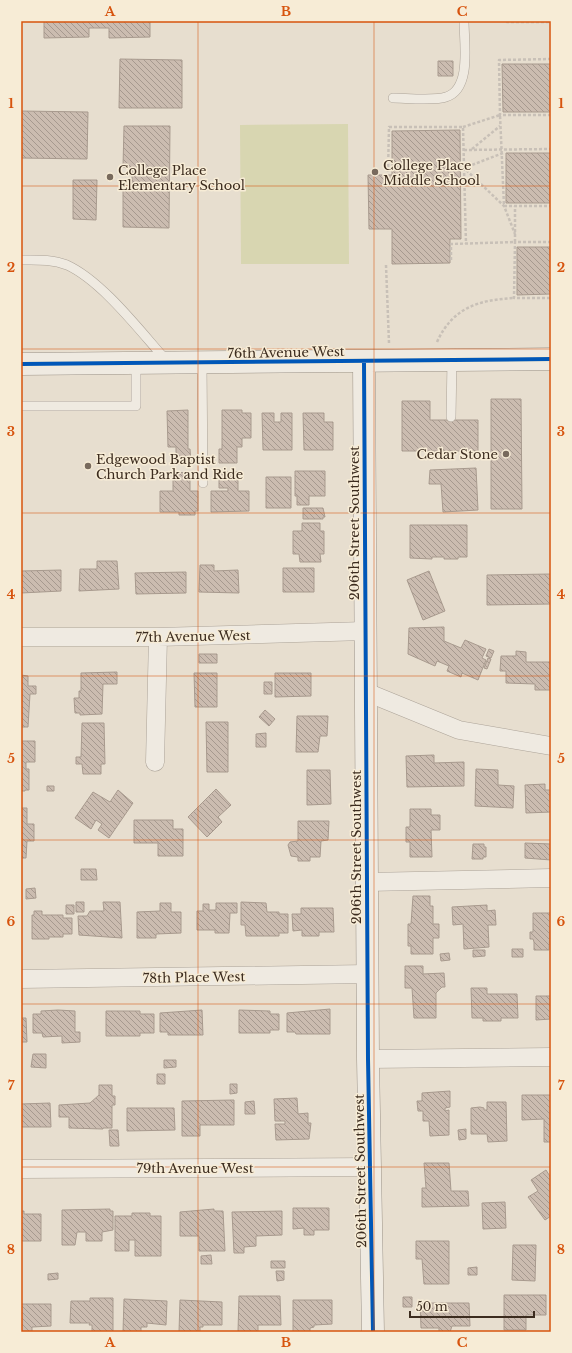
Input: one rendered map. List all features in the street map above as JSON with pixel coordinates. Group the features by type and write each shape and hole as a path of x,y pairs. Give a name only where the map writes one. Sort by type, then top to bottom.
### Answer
{"street":[{"name":"76th Avenue West","path":"21,364 364,362 551,358"},
{"name":"206th Street Southwest","path":"364,362 367,974 373,1332"},
{"name":"77th Avenue West","path":"21,637 158,637 365,632"},
{"path":"155,762 158,637"},
{"path":"366,692 459,730 551,746"},
{"path":"367,882 551,878"},
{"name":"78th Place West","path":"21,979 367,974"},
{"path":"368,1059 551,1057"},
{"name":"79th Avenue West","path":"21,1169 370,1167"}],"lane":[{"path":"392,98 446,97 456,91 464,76 464,21"},
{"path":"21,260 46,260 65,265 84,275 114,303 169,363"},
{"path":"451,417 452,359"},
{"path":"21,406 136,406 136,363"},
{"path":"202,363 203,483"}],"path":[{"path":"507,21 551,22"},
{"path":"504,206 499,60 551,60"},
{"path":"388,172 389,127 464,127 500,114 551,115"},
{"path":"472,150 501,126"},
{"path":"464,127 466,244"},
{"path":"464,150 551,149"},
{"path":"464,168 503,153"},
{"path":"464,168 504,206 511,220 515,234"},
{"path":"504,206 551,206"},
{"path":"514,298 515,206"},
{"path":"451,260 451,244 551,242"},
{"path":"386,265 389,343"},
{"path":"436,343 441,333 458,313 474,304 491,299 551,298"}],"shaded area":[{"path":"348,124 349,264 241,264 240,125"}],"building":[{"path":"44,21 150,21 150,37 109,38 109,28 89,28 89,37 44,38"},
{"path":"120,59 182,60 182,108 119,108"},
{"path":"438,61 453,61 453,76 438,76"},
{"path":"502,64 551,64 551,112 503,112"},
{"path":"21,111 88,112 87,159 21,158"},
{"path":"124,126 170,126 169,228 123,227 123,187 132,184 132,170 123,167"},
{"path":"460,130 461,239 450,239 450,263 392,264 392,229 369,229 368,175 392,175 392,131"},
{"path":"506,153 551,153 551,203 506,203"},
{"path":"73,180 97,180 96,220 73,219"},
{"path":"517,247 551,247 551,294 517,295"},
{"name":"Cedar Stone","path":"491,399 521,399 522,509 491,509"},
{"path":"402,401 430,401 430,420 478,420 478,451 402,451"},
{"path":"188,410 188,449 190,449 191,464 176,464 176,447 168,447 167,411"},
{"path":"222,410 242,410 242,413 251,413 251,438 242,438 242,447 237,447 237,463 219,463 219,449 222,449"},
{"path":"262,413 274,413 274,422 281,422 281,413 292,413 292,450 263,450"},
{"path":"303,413 324,413 324,422 333,422 333,450 304,450"},
{"path":"476,468 478,510 443,512 441,484 429,484 430,470"},
{"path":"295,471 325,471 325,496 309,496 309,505 297,505 297,496 295,496"},
{"path":"173,472 190,473 190,491 198,491 198,511 195,511 195,515 179,515 179,512 160,512 160,491 173,491"},
{"path":"219,472 238,472 238,491 249,491 249,511 211,512 211,491 228,491 228,488 219,488"},
{"path":"266,477 291,477 291,508 266,508"},
{"path":"303,508 323,508 325,517 323,517 323,519 303,519"},
{"path":"302,523 320,523 320,531 324,531 324,554 320,554 321,562 300,562 299,554 293,554 293,531 302,531"},
{"path":"410,525 467,525 467,557 458,557 458,559 444,559 444,557 432,557 432,559 410,558"},
{"path":"97,561 117,561 119,589 79,591 80,569 97,569"},
{"path":"200,565 214,565 214,571 238,570 239,593 199,592"},
{"path":"283,568 314,568 314,592 283,592"},
{"path":"61,570 61,591 21,593 21,571"},
{"path":"429,571 445,611 423,620 407,580"},
{"path":"186,572 186,593 136,594 135,573"},
{"path":"551,574 551,604 487,605 487,575"},
{"path":"444,627 444,641 461,648 465,640 486,649 482,658 486,660 478,680 462,673 461,677 447,671 449,666 437,661 435,666 408,654 409,628"},
{"path":"489,649 494,651 491,658 486,656"},
{"path":"516,651 526,652 526,662 551,662 551,690 535,690 535,684 506,683 506,671 500,671 501,656 516,656"},
{"path":"199,654 217,654 217,663 199,663"},
{"path":"488,658 491,659 487,669 484,668"},
{"path":"117,672 117,684 103,684 102,714 80,715 80,713 75,713 74,698 79,698 79,691 81,691 81,673"},
{"path":"194,673 217,673 217,707 195,707"},
{"path":"275,673 311,673 311,696 275,697"},
{"path":"21,675 28,676 28,686 36,686 36,694 30,694 28,727 21,727"},
{"path":"264,682 272,682 272,694 264,694"},
{"path":"265,710 275,719 269,726 259,717"},
{"path":"297,716 328,716 327,736 320,736 318,752 296,752"},
{"path":"206,722 228,722 228,772 207,772"},
{"path":"82,723 104,723 105,764 101,764 101,774 83,774 82,764 76,764 76,757 81,757"},
{"path":"266,733 266,747 256,747 256,734"},
{"path":"21,741 35,741 35,762 26,762 26,769 29,769 29,790 25,791 21,791"},
{"path":"434,755 434,763 464,762 464,786 407,787 406,756"},
{"path":"476,769 498,770 498,785 514,786 513,808 475,806"},
{"path":"307,770 330,770 331,804 307,805"},
{"path":"545,784 545,790 551,790 551,812 526,813 525,785"},
{"path":"47,786 54,786 54,791 47,791"},
{"path":"216,789 231,805 218,817 222,822 207,837 188,817"},
{"path":"118,790 133,803 109,838 98,830 102,824 96,820 91,829 75,818 93,792 110,802"},
{"path":"21,808 27,808 27,824 34,824 34,841 27,841 26,858 21,858"},
{"path":"410,809 431,809 431,815 440,815 440,830 431,830 432,857 410,857 410,842 406,842 406,827 410,827"},
{"path":"134,820 173,820 173,829 183,829 183,856 158,856 158,843 134,843"},
{"path":"298,821 329,821 328,840 321,841 320,857 310,857 310,861 298,861 298,857 291,856 288,845 290,842 298,841"},
{"path":"525,843 551,844 551,860 525,858"},
{"path":"473,844 484,844 484,847 486,847 486,857 483,857 483,859 472,859"},
{"path":"81,869 96,869 97,880 81,880"},
{"path":"35,888 36,898 26,899 26,889"},
{"path":"413,896 430,896 430,906 433,906 433,924 439,924 439,938 433,938 433,954 411,954 411,946 408,946 408,924 411,924"},
{"path":"76,902 84,902 84,912 76,912"},
{"path":"103,902 120,902 122,938 79,935 78,916 87,916 90,911 104,911"},
{"path":"241,902 266,903 267,912 288,914 288,933 279,933 279,936 246,936 245,925 241,925"},
{"path":"160,903 171,903 171,912 181,912 181,933 156,934 156,938 137,938 137,912 160,911"},
{"path":"216,903 237,903 237,913 230,913 229,933 215,933 215,930 197,930 197,911 203,911 203,904 209,904 209,910 216,910"},
{"path":"66,905 74,905 74,914 66,914"},
{"path":"487,905 487,911 495,910 496,925 488,925 489,947 464,949 463,924 453,925 452,907"},
{"path":"301,908 333,908 334,932 319,932 319,936 302,936 302,930 293,931 292,914 301,914"},
{"path":"34,911 42,911 42,915 63,915 63,918 72,918 72,934 63,934 63,937 49,937 49,939 32,939 32,915 34,915"},
{"path":"533,913 551,913 549,950 534,950 533,939 530,939 530,932 533,932"},
{"path":"512,949 523,949 523,957 512,957"},
{"path":"473,950 485,950 485,956 473,957"},
{"path":"449,953 450,960 441,961 440,954"},
{"path":"405,966 423,966 423,974 444,973 445,987 442,987 436,993 436,1018 414,1018 412,988 405,988"},
{"path":"471,988 487,988 487,994 517,994 518,1018 501,1018 501,1021 483,1021 483,1018 472,1018"},
{"path":"536,996 551,996 551,1019 536,1020"},
{"path":"330,1009 330,1034 296,1034 295,1032 287,1032 287,1013"},
{"path":"202,1010 203,1035 168,1035 168,1032 160,1032 160,1013"},
{"path":"239,1010 270,1011 270,1014 279,1014 279,1030 270,1030 270,1033 239,1033"},
{"path":"41,1011 75,1011 75,1032 80,1032 80,1042 62,1043 62,1036 43,1037 42,1033 33,1033 33,1014 41,1014"},
{"path":"106,1011 140,1011 140,1014 154,1014 154,1033 140,1033 140,1036 106,1036"},
{"path":"21,1018 26,1018 27,1042 21,1042"},
{"path":"33,1054 46,1054 46,1068 31,1067"},
{"path":"164,1060 176,1060 176,1067 164,1068"},
{"path":"157,1074 165,1074 165,1084 157,1084"},
{"path":"230,1084 237,1084 237,1093 230,1094"},
{"path":"99,1085 112,1085 112,1096 115,1096 115,1105 112,1105 112,1128 69,1128 69,1117 59,1117 59,1105 90,1103 99,1095"},
{"path":"450,1091 450,1107 445,1108 445,1111 449,1110 449,1135 430,1136 429,1121 423,1121 423,1111 418,1111 417,1101 422,1101 422,1093"},
{"path":"522,1095 551,1095 551,1142 544,1142 544,1119 522,1120"},
{"path":"297,1098 298,1114 308,1113 308,1123 311,1123 309,1139 276,1140 275,1124 285,1124 285,1121 275,1121 274,1099"},
{"path":"234,1100 234,1125 200,1125 200,1136 182,1136 182,1101"},
{"path":"254,1101 255,1114 245,1114 245,1102"},
{"path":"487,1102 506,1102 507,1141 488,1142 487,1134 471,1134 471,1108 480,1107 487,1110"},
{"path":"50,1103 51,1127 21,1127 21,1104"},
{"path":"127,1108 174,1108 175,1130 127,1131"},
{"path":"466,1129 466,1139 459,1140 458,1130"},
{"path":"109,1130 118,1130 119,1146 110,1146"},
{"path":"424,1163 449,1163 451,1191 468,1191 469,1206 422,1207 422,1188 426,1188"},
{"path":"546,1170 551,1178 551,1216 545,1220 528,1197 538,1191 531,1180"},
{"path":"505,1202 506,1228 483,1229 482,1203"},
{"path":"293,1208 329,1208 329,1230 314,1230 314,1235 304,1235 304,1228 293,1229"},
{"path":"110,1209 110,1211 113,1211 113,1230 102,1232 102,1241 86,1241 86,1232 77,1232 75,1245 62,1245 62,1210"},
{"path":"214,1209 214,1211 223,1211 225,1251 199,1251 199,1236 180,1236 180,1212"},
{"path":"21,1211 24,1211 24,1214 41,1214 41,1241 21,1241"},
{"path":"282,1211 282,1235 256,1236 256,1246 244,1247 244,1253 234,1253 232,1212"},
{"path":"132,1213 150,1213 150,1216 161,1216 161,1256 135,1256 135,1240 129,1240 129,1251 115,1251 115,1216 132,1216"},
{"path":"416,1241 449,1241 449,1284 424,1284 422,1259 416,1259"},
{"path":"513,1245 536,1245 535,1281 512,1280"},
{"path":"211,1255 212,1264 201,1264 201,1256"},
{"path":"271,1261 285,1261 285,1268 271,1268"},
{"path":"477,1267 477,1275 468,1275 468,1268"},
{"path":"276,1271 284,1271 284,1280 277,1281"},
{"path":"58,1273 58,1279 48,1280 48,1274"},
{"path":"504,1295 546,1295 546,1315 526,1315 526,1330 504,1330"},
{"path":"239,1296 280,1296 281,1325 258,1325 258,1332 238,1332"},
{"path":"403,1297 412,1297 412,1307 403,1307"},
{"path":"90,1298 113,1298 113,1332 92,1332 92,1325 89,1325 90,1323 70,1323 71,1301 90,1301"},
{"path":"124,1299 167,1301 166,1325 147,1323 147,1327 141,1327 141,1332 123,1332"},
{"path":"180,1300 222,1302 222,1325 203,1325 203,1327 200,1327 200,1332 179,1332"},
{"path":"293,1300 332,1300 332,1324 314,1325 314,1327 310,1328 310,1332 293,1332"},
{"path":"420,1303 469,1303 470,1326 452,1326 450,1332 439,1332 439,1328 421,1328"},
{"path":"21,1304 51,1304 51,1326 32,1327 32,1332 21,1332"}],"cycle path":[{"path":"21,364 551,359"},
{"path":"364,361 368,1059 373,1332"}],"place":[{"name":"College Place Middle School","path":"375,172"},
{"name":"College Place Elementary School","path":"110,177"},
{"name":"Cedar Stone","path":"506,454"},
{"name":"Edgewood Baptist Church Park and Ride","path":"88,466"}]}
